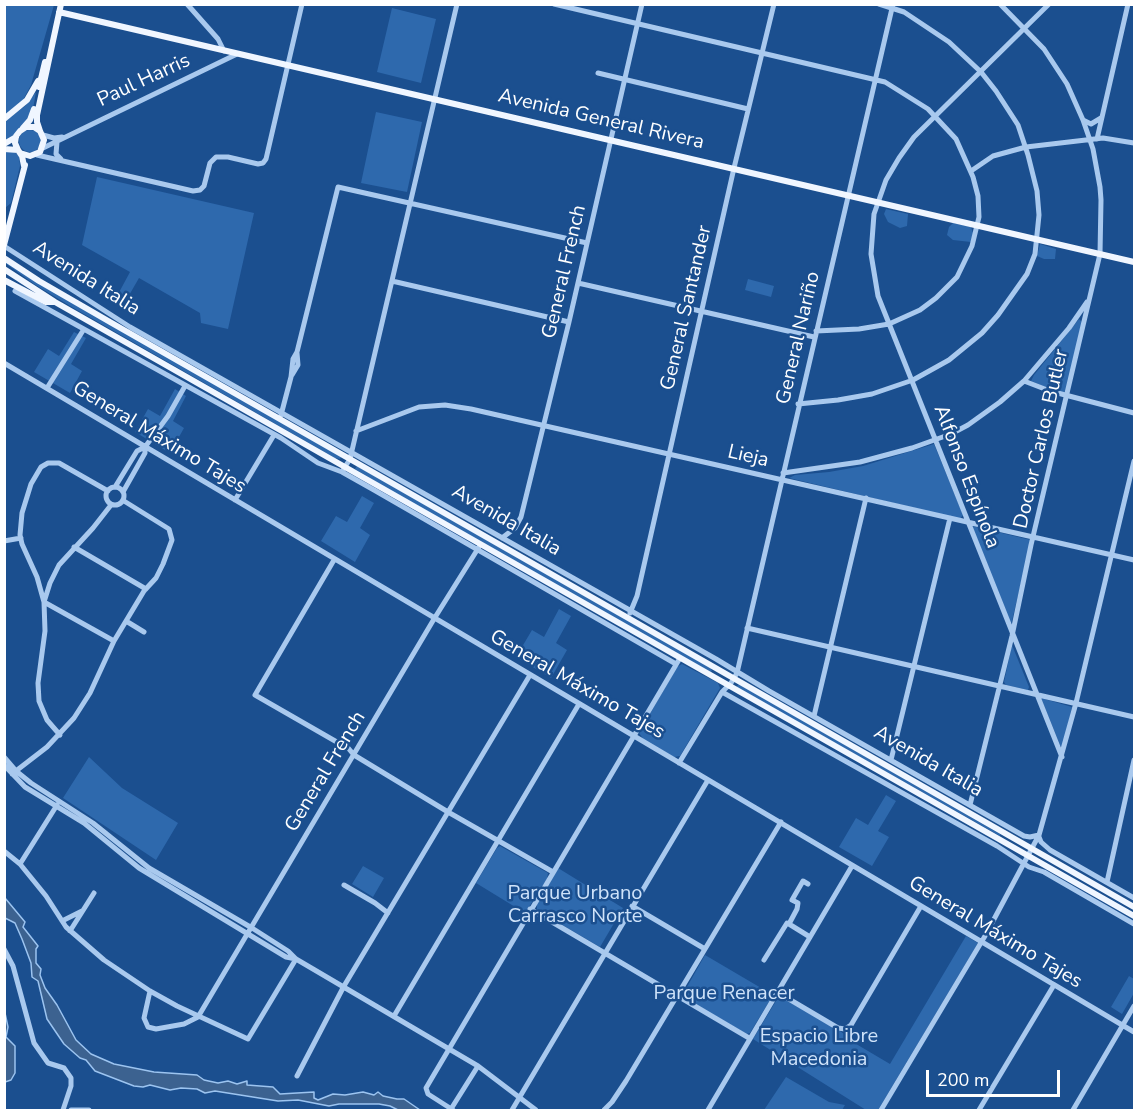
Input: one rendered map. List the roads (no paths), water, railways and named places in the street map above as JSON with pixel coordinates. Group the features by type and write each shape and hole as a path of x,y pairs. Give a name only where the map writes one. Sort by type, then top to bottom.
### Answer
{"main road":[{"name":"Avenida General Rivera","path":"60,8 224,51 1134,262"},
{"path":"4,245 24,166 43,148 37,115 60,8"},
{"path":"4,144 23,129 33,113 51,36 54,33"},
{"path":"4,119 27,100 41,75"},
{"path":"23,129 34,127 42,133"},
{"path":"16,136 15,143 24,166"},
{"path":"4,149 19,151 26,156 35,155"},
{"path":"4,252 6,260"},
{"name":"Avenida Italia","path":"6,260 629,614 721,670 736,675 994,822 1026,845 1134,907"},
{"name":"Avenida Italia","path":"4,269 55,302 678,661 716,678 977,831 1029,857 1134,916"},
{"path":"4,280 46,302 55,302"},
{"path":"999,843 1005,840 1025,849 1033,849"},
{"path":"1029,857 1036,856 1062,866"}],"street":[{"path":"187,4 218,39 224,51"},
{"path":"35,155 193,191 200,190 204,186 210,163 216,157 228,157 260,164 266,159 302,4"},
{"path":"344,469 356,431 457,4"},
{"path":"554,4 875,79 904,93 935,117 956,140 971,171 978,196 977,225 967,260 953,281 920,310 889,324 815,334 703,313 578,283"},
{"name":"General French","path":"502,538 515,528 521,518 569,322 642,4"},
{"name":"General Santander","path":"629,614 637,596 703,313 734,168 774,4"},
{"path":"798,404 855,398 913,380 949,360 967,347 991,324 1027,274 1035,254 1039,216 1037,191 1018,125 981,72 949,42 924,24 892,6 879,4"},
{"path":"1000,4 1044,49 1067,84 1093,139"},
{"name":"Alfonso Espínola","path":"1049,4 914,137 899,158 890,172 874,214 872,261 876,289 889,324 1062,758"},
{"path":"1093,139 1101,118 1128,4"},
{"name":"General Nariño","path":"736,675 892,6"},
{"name":"Paul Harris","path":"43,148 237,54"},
{"path":"598,73 748,109"},
{"path":"1083,120 1091,124 1101,118"},
{"name":"Paul Harris","path":"42,133 54,138 66,136"},
{"path":"971,171 993,156 1026,147 1093,139 1134,142"},
{"name":"Doctor Carlos Butler","path":"970,805 1012,636 1100,254 1101,200 1093,139"},
{"path":"57,142 56,154 68,162"},
{"path":"281,415 291,376 298,365 297,352 338,187 587,243"},
{"name":"Avenida Italia","path":"4,245 111,319"},
{"path":"392,281 569,322"},
{"name":"Avenida Italia","path":"15,291 274,435 318,463 344,469"},
{"path":"783,473 860,462 936,440 968,425 1024,381 1069,328 1088,300"},
{"path":"47,388 84,329"},
{"name":"General Máximo Tajes","path":"4,363 1134,1032"},
{"path":"1024,381 1067,396 1134,413"},
{"path":"111,505 106,499 108,491 115,487 137,451 145,447 168,417 185,386"},
{"name":"Lieja","path":"356,431 402,412 434,405 471,409 1134,560"},
{"path":"235,500 274,435"},
{"path":"123,501 123,492 145,453 145,447"},
{"name":"Avenida Italia","path":"350,455 502,538 629,614 716,659 736,675 814,716 970,805 994,822"},
{"path":"881,1110 982,941 1039,835 1076,703 1134,461"},
{"path":"60,735 42,709 38,691 45,630 44,602 37,577 21,538 22,513 31,484 43,466 56,462 108,491"},
{"path":"115,487 123,492"},
{"path":"814,716 866,498"},
{"path":"111,505 118,505 123,501"},
{"path":"14,773 60,735 74,718 90,693 114,641 163,564 172,540 169,529 123,501"},
{"path":"44,602 54,574 111,505"},
{"path":"891,760 950,518"},
{"path":"4,541 21,538"},
{"name":"General French","path":"198,1017 479,546"},
{"path":"74,547 146,589"},
{"path":"334,560 255,695 349,749 354,755 448,812 553,872"},
{"path":"37,577 54,574"},
{"path":"44,602 114,641"},
{"path":"126,621 144,632"},
{"path":"747,627 1134,717"},
{"path":"478,1066 452,1110 426,1091 448,1048 678,661"},
{"path":"716,678 721,670"},
{"path":"297,1076 344,987 530,675"},
{"path":"679,762 722,692 736,675"},
{"name":"Avenida Italia","path":"722,692 902,788"},
{"path":"394,1016 579,704"},
{"path":"4,757 25,787 57,804 139,868 288,951 296,959 478,1066 536,1110"},
{"path":"1107,882 1134,760"},
{"path":"4,765 14,773"},
{"path":"512,1110 708,780"},
{"path":"20,864 57,804"},
{"path":"604,1110 626,1081 781,822"},
{"path":"999,843 1006,829"},
{"name":"Avenida Italia","path":"1006,829 1027,837 1039,835"},
{"path":"1039,835 1041,842 1050,850 1134,898"},
{"name":"Avenida Italia","path":"999,843 1024,865 1044,872 1134,924"},
{"path":"4,850 20,864 70,931 104,960 150,991 198,1017 248,1039 296,959"},
{"path":"708,1110 852,866"},
{"path":"1058,874 1062,866"},
{"path":"764,960 797,909 798,903 792,900 803,881 808,884"},
{"path":"344,885 375,903 387,913"},
{"path":"70,931 94,893"},
{"path":"632,906 705,949"},
{"path":"777,992 838,1028 846,1029 921,906"},
{"path":"530,909 750,1038"},
{"path":"62,921 82,911"},
{"path":"789,924 810,937"},
{"path":"4,949 13,966 34,1043 48,1063 64,1068 71,1078 71,1086 63,1110"},
{"path":"979,1110 1054,985"},
{"path":"150,991 144,1018 148,1027 156,1029 175,1026 198,1017"},
{"path":"1073,1110 1134,1006"},
{"path":"71,1110 89,1110"}],"park label":[{"name":"Parque Urbano Carrasco Norte","path":"575,906"},
{"name":"Parque Renacer","path":"724,994"},
{"name":"Espacio Libre Macedonia","path":"819,1048"}]}
